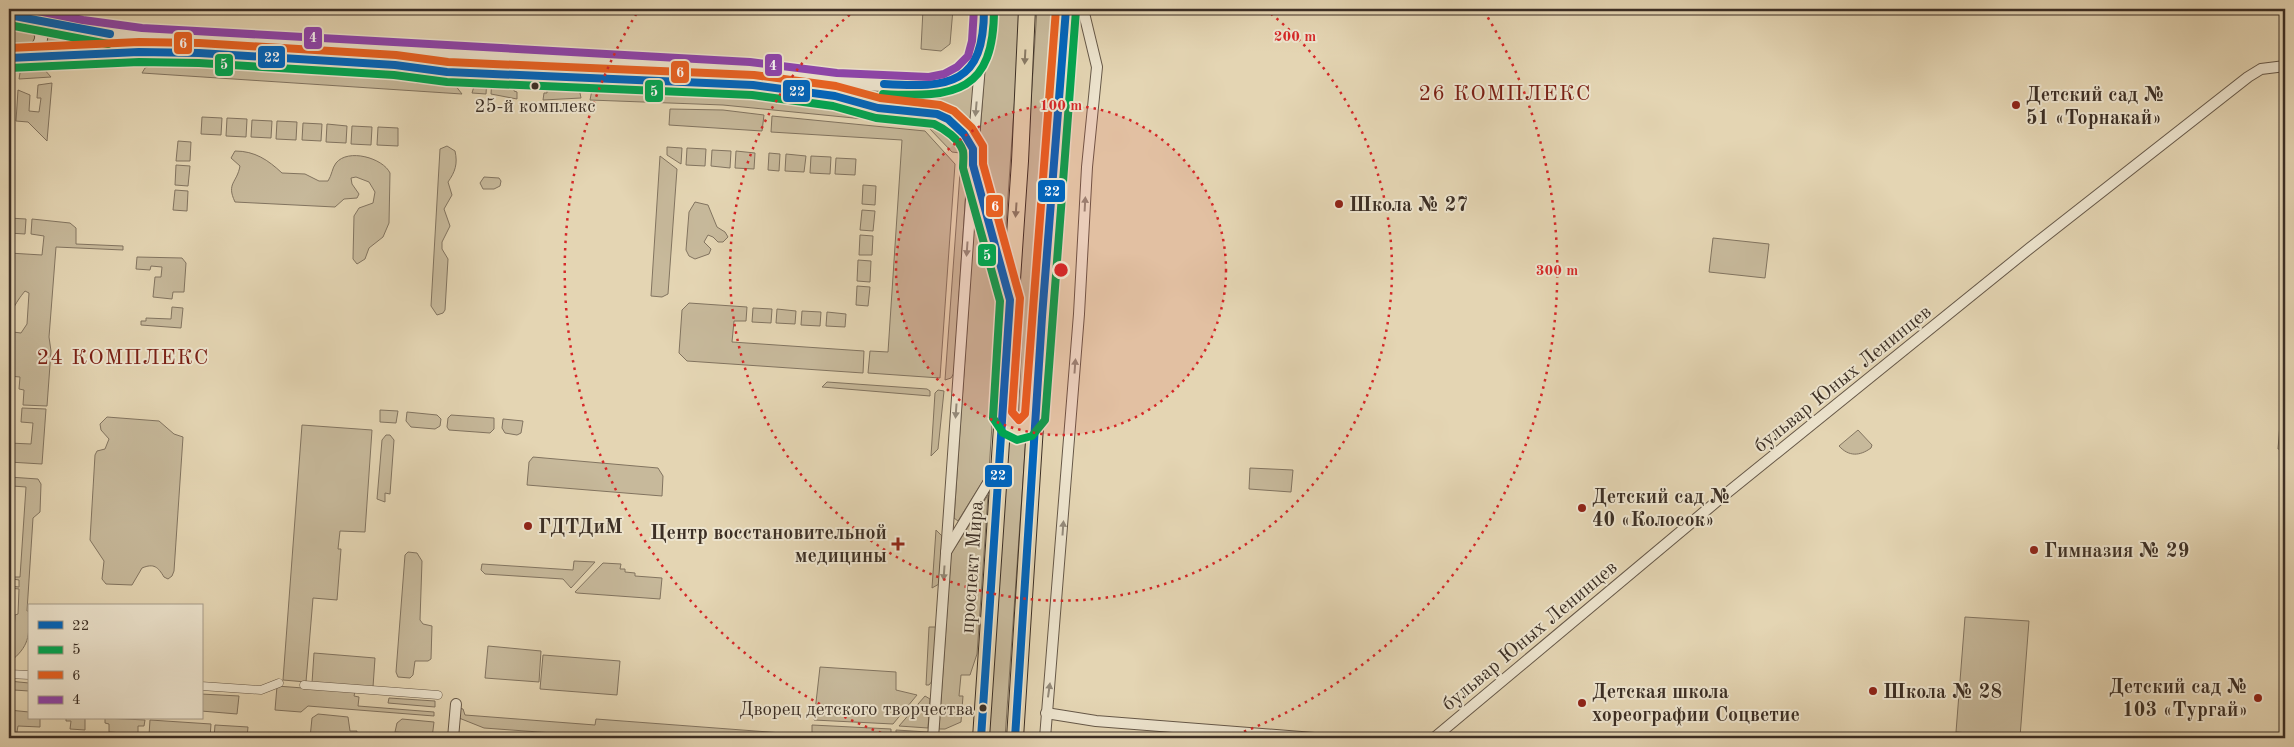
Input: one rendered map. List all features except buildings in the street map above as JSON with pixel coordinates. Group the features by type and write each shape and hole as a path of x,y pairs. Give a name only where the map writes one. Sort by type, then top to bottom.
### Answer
{"main road":[{"name":"проспект Мира","path":"981,738 1027,9"},
{"path":"1014,738 1035,418 1066,9"},
{"path":"1002,415 1007,424 1018,430 1024,430 1030,426 1035,418"}],"street":[{"path":"934,738 984,9"},
{"path":"1045,738 1079,314 1087,167 1097,67 1083,9"},
{"path":"9,14 82,30 141,38 749,72 836,83 930,87 948,83 963,74 977,61 982,43"},
{"path":"13,57 33,52 39,46 42,31 32,20"},
{"path":"82,30 74,35 72,40 72,46 82,54"},
{"path":"13,57 199,52 395,65 447,72 753,85 835,96 878,108 937,114 956,125 973,148"},
{"name":"бульвар Юных Ленинцев","path":"1434,738 1707,509 2030,248 2248,77 2261,69 2285,66"},
{"path":"878,108 888,98 886,89 882,84"},
{"path":"973,165 1010,300"},
{"path":"946,554 998,465"},
{"path":"9,674 28,675"},
{"path":"202,686 261,690 279,683"},
{"path":"304,685 438,695"},
{"path":"453,738 456,704"},
{"path":"1046,713 1096,721 1314,738"}],"shaded area":[{"path":"923,9 953,9 950,44 941,51 921,49"},
{"path":"989,9 1021,9 1004,254 978,163"},
{"path":"1037,9 1056,9 1027,419 1018,423 1023,318 1020,269"},
{"path":"9,25 32,31 36,40 31,45 9,48"},
{"path":"48,35 64,37 64,48 45,49"},
{"path":"224,63 396,75 417,83 455,85 462,94 142,73 145,68 150,66 176,67"},
{"path":"27,67 43,68 51,77 19,79 20,73"},
{"path":"976,73 971,132 962,123 945,112 917,105 894,104 894,91 927,92 947,89 957,86"},
{"path":"487,78 486,94 472,93 475,83"},
{"path":"492,78 514,86 514,91 517,92 517,99 491,94"},
{"path":"52,83 47,141 28,122 16,121 18,90 30,95 29,111 39,112 41,98 37,98 38,85"},
{"path":"572,83 579,88 581,98 543,100 544,93 547,93 547,88"},
{"path":"599,86 713,90 773,95 924,118 924,125 723,105 590,100 592,90"},
{"path":"670,109 723,110 764,115 762,131 669,125"},
{"path":"772,116 925,131 955,164 940,378 868,373 870,351 888,352 902,140 771,132"},
{"path":"202,117 222,118 221,135 201,134"},
{"path":"227,118 247,119 246,137 226,136"},
{"path":"929,119 952,132 968,154 952,152 929,128"},
{"path":"252,120 272,121 271,138 251,137"},
{"path":"277,121 297,122 296,140 276,139"},
{"path":"303,123 322,124 321,141 302,140"},
{"path":"327,124 347,126 346,143 326,142"},
{"path":"352,126 372,127 371,145 351,144"},
{"path":"378,127 398,128 398,146 377,145"},
{"path":"178,141 191,142 190,161 176,161"},
{"path":"447,146 455,151 456,164 448,182 452,195 444,209 450,226 442,242 442,249 448,259 445,310 437,315 431,306 440,149"},
{"path":"667,147 682,148 681,164 667,155"},
{"path":"687,148 706,149 705,166 686,165"},
{"path":"712,150 731,151 730,168 711,166"},
{"path":"235,151 242,151 261,157 282,173 305,174 319,181 328,181 336,163 349,156 365,157 380,163 390,173 389,223 383,237 369,248 365,259 357,264 353,259 354,216 359,208 373,203 375,192 369,182 356,177 351,178 352,184 359,194 357,198 344,199 335,207 235,202 232,187 240,166 231,158"},
{"path":"736,151 755,153 754,169 735,168"},
{"path":"769,153 780,154 779,171 768,170"},
{"path":"786,154 806,156 804,172 785,171"},
{"path":"660,156 677,169 668,294 662,297 651,296"},
{"path":"811,156 831,157 830,174 810,173"},
{"path":"836,158 856,159 855,175 835,174"},
{"path":"961,159 968,159 954,373 951,378 945,380"},
{"path":"176,165 190,166 188,186 175,185"},
{"path":"484,177 499,178 501,181 500,186 494,189 483,189 480,183"},
{"path":"863,185 876,186 875,205 862,204"},
{"path":"175,190 188,191 187,211 173,210"},
{"path":"976,197 1001,286 989,471 958,521 954,518"},
{"path":"695,202 708,205 717,227 725,232 728,237 723,242 718,242 708,235 704,242 711,249 709,254 695,259 689,256 686,250 689,212"},
{"path":"862,210 875,211 873,231 860,230"},
{"path":"9,218 26,219 25,234 9,233"},
{"path":"32,219 70,223 76,228 76,244 123,246 123,250 56,247 49,337 51,351 47,406 23,405 24,390 19,389 20,377 9,376 9,372 14,372 14,361 9,360 9,253 42,255 44,236 31,234","holes":["25,291 29,293 27,324 21,333 13,332 10,321 13,310"]},
{"path":"860,235 873,236 872,255 859,255"},
{"path":"1713,238 1769,244 1765,278 1709,272"},
{"path":"137,257 182,258 186,263 184,292 173,292 172,299 153,297 155,277 161,277 162,267 151,266 150,270 136,269"},
{"path":"858,260 871,261 870,282 857,281"},
{"path":"857,286 870,287 868,306 856,305"},
{"path":"689,303 747,307 746,321 734,321 732,342 864,351 863,373 687,361 679,353 682,310"},
{"path":"172,307 183,308 181,328 141,325 141,321 146,321 146,318 171,319"},
{"path":"753,308 772,309 771,323 752,322"},
{"path":"777,309 796,311 795,324 776,323"},
{"path":"802,311 821,312 820,326 801,325"},
{"path":"827,312 846,314 845,327 826,326"},
{"path":"827,382 927,389 930,391 930,396 822,387"},
{"path":"938,390 944,391 938,449 931,456 935,393"},
{"path":"2282,399 2285,402 2285,450 2278,449"},
{"path":"22,408 46,409 42,464 9,462 9,443 31,444 33,423 21,422"},
{"path":"380,410 398,411 396,423 380,422"},
{"path":"407,412 437,415 441,419 440,426 435,429 411,427 406,421"},
{"path":"451,415 494,418 494,429 490,433 449,430 447,427 448,418"},
{"path":"107,417 159,421 174,434 183,437 174,571 168,579 164,577 158,568 150,566 142,568 132,585 106,584 102,579 104,561 90,540 95,455 97,451 105,449 109,439 101,430 100,424"},
{"path":"503,419 523,421 521,433 517,435 505,433 502,428"},
{"path":"302,425 372,430 365,532 340,531 338,549 341,549 337,600 313,598 306,682 283,680"},
{"path":"1858,430 1872,445 1871,448 1859,454 1851,454 1843,450 1839,446"},
{"path":"1009,434 1017,438 1026,437 1005,738 988,738"},
{"path":"386,435 390,435 394,440 390,494 385,493 385,502 377,499 382,440"},
{"path":"533,457 658,468 663,476 662,496 527,485 529,462"},
{"path":"1250,468 1293,470 1291,492 1249,489"},
{"path":"9,477 38,479 41,484 40,512 33,518 27,611 28,635 25,646 9,663 9,635 14,631 15,615 18,614 19,589 9,588 9,576 10,586 19,587 19,580 13,579 14,577 20,577 26,487 12,486 9,488"},
{"path":"988,495 977,654 970,675 961,675 959,696 963,696 961,722 945,729 939,729 951,554"},
{"path":"936,530 942,536 939,584 932,588"},
{"path":"408,552 417,553 422,561 420,620 423,624 432,626 431,659 428,661 415,661 413,675 410,678 398,677 396,672 405,555"},
{"path":"574,561 595,562 571,588 563,579 485,574 481,570 482,564 573,570"},
{"path":"603,563 621,564 620,569 625,569 625,572 635,573 635,576 662,578 660,599 575,592"},
{"path":"1965,617 2029,621 2020,737 1956,732"},
{"path":"929,627 936,627 933,680 929,685 926,685"},
{"path":"488,646 541,651 539,682 485,678"},
{"path":"314,653 375,658 373,687 312,683"},
{"path":"543,655 620,661 617,695 540,689"},
{"path":"820,667 896,672 896,690 917,695 893,724 814,720"},
{"path":"9,681 28,683 28,691 14,690 13,698 9,698"},
{"path":"277,686 355,692 354,696 359,697 358,706 434,712 434,716 308,706 301,712 275,710"},
{"path":"202,694 239,696 237,714 202,711"},
{"path":"925,696 930,699 928,728 899,726"},
{"path":"389,698 435,701 435,707 388,703"},
{"path":"459,708 463,709 465,715 595,725 596,719 782,733 788,738 621,738 484,728 459,718"},
{"path":"9,710 28,712 28,720 40,720 40,727 18,726 16,738 9,738"},
{"path":"318,714 348,717 350,731 357,731 356,738 310,738 312,718"},
{"path":"402,719 434,722 432,738 420,738 420,734 395,732 397,723"},
{"path":"85,720 85,730 70,729 71,721 66,721"},
{"path":"105,720 145,720 144,726 138,726 138,734 109,732 109,724 105,723"},
{"path":"150,720 211,724 210,738 162,738 162,736 149,735"},
{"path":"215,725 248,727 247,738 214,738"},
{"path":"812,725 891,729 891,738 812,738"},
{"path":"896,730 928,732 927,738 896,738"}],"transit line":[{"name":"4","path":"28,9 83,20 142,28 750,62 837,73 929,77 944,74 957,67 968,56 972,41 974,9"},
{"name":"22","path":"884,84 927,85 945,82 959,76 970,67 978,53 984,9"},
{"name":"5","path":"883,94 931,94 950,91 966,84 978,73 987,58 992,37 994,9"},
{"name":"6","path":"9,48 139,42 199,43 396,55 448,62 754,75 836,86 880,98 940,105 954,111 972,128 983,146 983,164 1020,298 1012,412 1019,420 1025,414 1056,9"},
{"name":"22","path":"1015,738 1042,317 1066,9"},
{"name":"5","path":"9,68 139,62 199,63 394,75 447,82 752,95 833,106 876,118 934,124 951,135 963,151 963,168 1000,301 993,418 1003,433 1017,440 1032,436 1045,420 1076,10"},
{"name":"22","path":"9,15 110,34"},
{"name":"5","path":"9,25 108,44"},
{"name":"22","path":"9,58 139,52 199,53 395,65 447,72 753,85 835,96 878,108 937,114 948,119 964,134 973,149 973,165 1010,300 981,738"}],"place":[{"name":"25-й комплекс","path":"535,86"},
{"name":"Детский сад № 51 «Торнакай»","path":"2016,105"},
{"name":"Школа № 27","path":"1339,204"},
{"name":"Детский сад № 40 «Колосок»","path":"1582,508"},
{"name":"ГДТДиМ","path":"528,526"},
{"name":"Центр восстановительной медицины","path":"898,544"},
{"name":"Гимназия № 29","path":"2034,550"},
{"name":"Школа № 28","path":"1873,691"},
{"name":"Детский сад № 103 «Тургай»","path":"2258,698"},
{"name":"Детская школа хореографии Соцветие","path":"1582,703"},
{"name":"Дворец детского творчества","path":"983,708"}],"district":[{"name":"26 КОМПЛЕКС","path":"1505,92"},
{"name":"24 КОМПЛЕКС","path":"123,356"}]}
